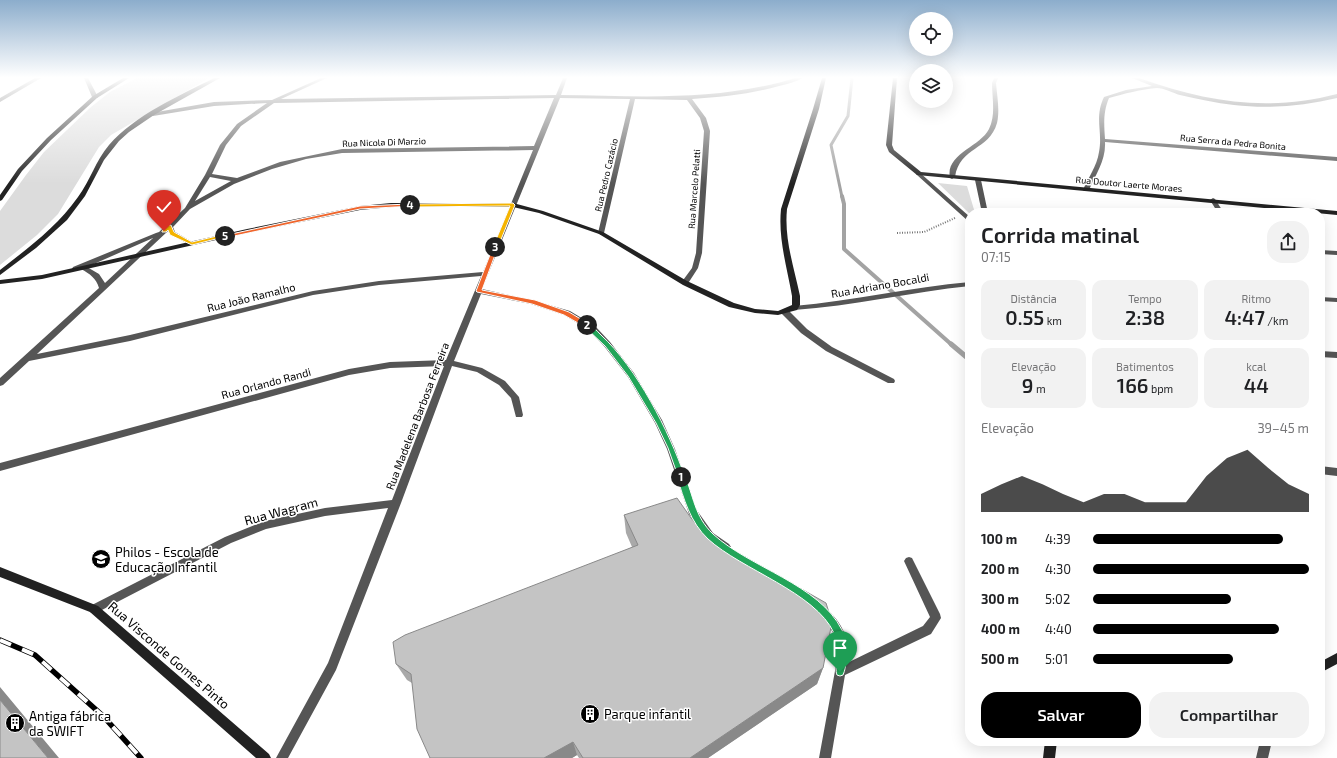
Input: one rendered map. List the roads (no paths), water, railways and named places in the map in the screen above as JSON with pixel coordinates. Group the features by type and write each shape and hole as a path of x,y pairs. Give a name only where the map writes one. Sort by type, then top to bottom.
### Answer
{"street":[{"path":"0,199 32,155 77,113"},
{"path":"0,273 46,236 72,210 83,195 108,150 117,139 153,114 157,113"},
{"path":"0,383 139,256 187,209 230,135 256,113"},
{"name":"Rua Madelena Barbosa Ferreira","path":"282,758 332,666 396,503 448,363 479,291 484,274 550,113"},
{"name":"Rua Pedro Cazácio","path":"601,233 629,113"},
{"name":"Rua Marcelo Pelatti","path":"685,282 695,268 699,253 707,132 703,118 700,113"},
{"path":"0,282 42,277 360,208 391,205 513,205 541,212 601,233 685,282 732,305 755,311 782,313 794,308 796,305 796,296 784,240 782,218 815,113"},
{"path":"892,113 889,145 891,151 965,214"},
{"path":"952,177 952,168 961,155 986,137 992,130 995,113"},
{"path":"1086,190 1102,153 1103,140 1101,113"},
{"name":"Rua Serra da Pedra Bonita","path":"1103,140 1337,159"},
{"name":"Rua Nicola Di Marzio","path":"187,209 236,180 276,166 319,155 342,151 535,148"},
{"name":"Rua Doutor Laerte Moraes","path":"919,174 1289,208"},
{"name":"Rua Nicola Di Marzio","path":"208,175 236,180"},
{"path":"978,180 984,208"},
{"path":"1213,200 1218,208"},
{"name":"Rua Doutor Laerte Moraes","path":"1325,212 1337,213"},
{"path":"167,229 192,244"},
{"path":"74,270 167,229"},
{"path":"1325,252 1337,253"},
{"path":"84,268 100,278 103,289"},
{"name":"Rua João Ramalho","path":"25,359 130,338 313,293 378,282 484,274"},
{"name":"Rua Adriano Bocaldi","path":"794,308 820,307 941,286 965,284"},
{"path":"479,291 532,302 567,313 592,328 608,344 631,375 659,422 672,448 692,511 710,536 735,554"},
{"path":"1325,299 1337,300"},
{"path":"782,313 829,349 891,380"},
{"path":"1325,354 1337,355"},
{"name":"Rua Orlando Randi","path":"0,467 349,372 390,365 448,363 479,370 502,383 514,397 519,415"},
{"path":"1325,471 1337,472"},
{"name":"Rua Wagram","path":"94,609 228,540 265,525 325,512 396,503"},
{"path":"840,672 927,630 936,618 909,561"},
{"name":"Rua Visconde Gomes Pinto","path":"0,572 94,609 265,758"},
{"path":"822,609 839,632 842,660 825,758"},
{"path":"1325,665 1337,658"},
{"path":"1049,758 1050,746"},
{"path":"1262,758 1265,746"}],"waterway":[{"path":"842,197 831,145 848,113"},
{"path":"842,196 844,204 844,249 952,345"},
{"path":"951,344 965,356"}],"railway":[{"path":"0,640 35,655 103,716 141,758"}],"place":[{"name":"Philos - Escola de Educação Infantil","path":"101,559"},
{"name":"Parque infantil","path":"590,714"},
{"name":"Antiga fábrica da SWIFT","path":"15,723"}]}
